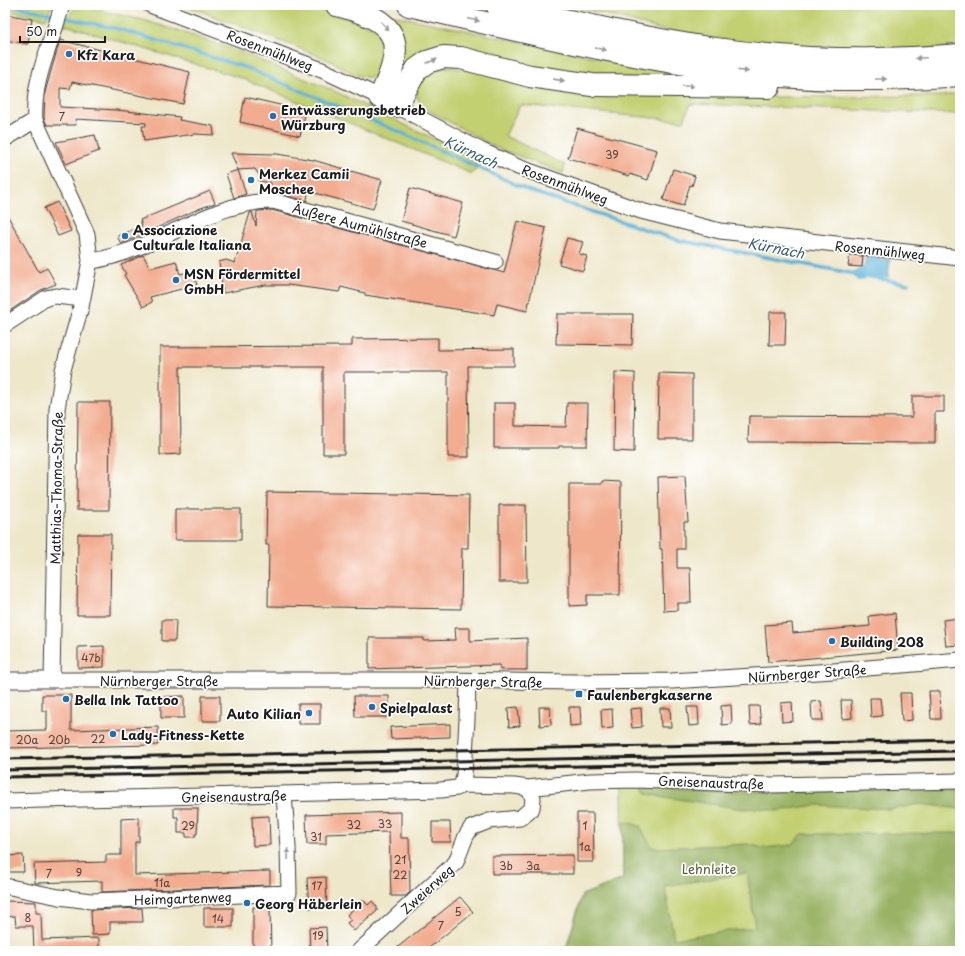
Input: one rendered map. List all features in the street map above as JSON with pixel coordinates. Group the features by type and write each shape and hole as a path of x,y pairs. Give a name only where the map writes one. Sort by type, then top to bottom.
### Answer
{"highway":[{"path":"337,5 370,14 385,24 393,37 395,57 389,79 388,102"},
{"path":"409,5 593,47 678,63 770,75 842,79 895,79 960,75"},
{"path":"497,5 661,40 716,49 774,55 863,60 960,55"},
{"path":"388,102 417,69 427,62 443,56 461,58 530,76 592,85 788,88 842,79"}],"street":[{"name":"Rosenmühlweg","path":"150,5 167,8 322,70 388,102 480,150 518,167 627,206 678,222 720,231 960,258"},
{"path":"5,325 46,298 56,296 82,299 90,261 87,234 35,120 34,105 38,81 62,7"},
{"path":"5,139 35,120"},
{"name":"Äußere Aumühlstraße","path":"90,261 102,260 146,244 231,206 256,201 273,201 496,262"},
{"name":"Matthias-Thoma-Straße","path":"52,680 57,409 63,370 82,299"},
{"name":"Nürnberger Straße","path":"5,680 671,681 825,672 960,660"},
{"path":"462,785 468,719 468,681"},
{"name":"Gneisenaustraße","path":"5,801 446,790 457,788 462,785 514,786 528,788 590,781 636,780 772,785 960,781"},
{"name":"Zweierweg","path":"359,951 456,862 466,836 471,828 489,821 520,818 532,808 534,798 528,788"},
{"name":"Heimgartenweg","path":"5,886 59,897 91,901 289,893 288,847 284,795"}],"green space":[{"path":"5,5 52,5 46,19 5,10"},
{"path":"185,5 317,6 322,10 378,29 387,54 379,75 366,77 352,73 326,59 291,45"},
{"path":"571,5 893,5 924,8 926,5 960,5 960,46 925,49 780,47 677,34"},
{"path":"91,6 106,12 143,20 179,31 235,50 332,90 483,162 472,174 241,78 62,24 75,8"},
{"path":"374,10 658,70 759,81 622,80 486,60 405,75 398,71"},
{"path":"429,66 777,97 940,96 960,93 960,114 690,104 684,121 520,105 505,136 565,165 563,173 497,148 426,109 418,98 417,88"},
{"name":"Lehnleite","path":"622,783 960,786 960,951 565,951 582,895 623,879"},
{"path":"643,787 747,792 960,789 960,809 921,804 891,809 816,805 776,811 758,808 744,809 652,795 647,793"},
{"name":"Lehnleite","path":"623,821 640,826 652,848 748,844 763,848 792,845 802,834 960,833 960,951 566,951 582,895 623,879","holes":["747,873 755,927 674,939 665,886"]}],"water":[{"path":"866,256 890,260 888,277 864,272"}],"building":[{"path":"5,14 32,19 28,44 5,40"},
{"path":"60,40 190,72 183,104 72,82 70,89 60,88 60,107 117,110 180,117 179,120 213,126 214,135 195,134 144,141 142,126 146,126 146,123 75,119 76,125 47,125 44,118 45,92"},
{"name":"Entwässerungsbetrieb Würzburg","path":"245,97 306,111 300,136 240,122"},
{"path":"577,128 657,150 648,180 568,158"},
{"path":"95,135 99,151 66,164 56,142"},
{"path":"231,153 277,154 313,160 382,180 373,209 308,191 307,201 270,192 271,183 259,181 260,176 255,169 238,170"},
{"path":"673,169 695,176 692,186 690,185 683,206 663,200"},
{"path":"238,170 246,194 234,198 226,174"},
{"path":"410,188 463,203 454,236 401,221"},
{"path":"210,191 215,203 198,209 121,244 117,236 142,226 140,220"},
{"path":"57,202 71,231 58,236 44,208"},
{"path":"272,210 504,273 517,221 546,228 527,311 497,304 494,315 365,295 365,293 341,287 339,292 288,285 265,285 223,293 219,262 226,260 235,263 250,213 252,212 256,226 257,211"},
{"path":"5,211 39,272 47,268 56,284 41,290 5,314"},
{"path":"567,238 583,242 579,254 587,256 583,271 559,264"},
{"path":"143,255 150,268 176,261 180,274 193,271 197,285 150,297 152,302 143,307 124,275 126,274 121,265"},
{"path":"850,255 863,256 862,267 848,266"},
{"path":"770,312 786,312 785,345 769,345"},
{"path":"557,314 633,314 632,345 556,344"},
{"path":"438,338 438,350 514,349 514,366 468,366 469,457 448,457 448,372 344,372 344,454 323,454 323,367 180,367 181,454 160,455 160,347 352,346 352,339"},
{"path":"615,372 635,373 634,452 614,451"},
{"path":"659,373 692,374 692,439 658,439"},
{"path":"912,396 944,396 944,412 935,412 935,443 748,442 749,416 912,417"},
{"path":"78,402 110,402 109,510 77,510"},
{"path":"494,403 515,403 515,426 566,427 567,403 588,403 587,446 559,446 559,448 494,448"},
{"path":"685,476 688,522 684,522 684,549 677,549 677,568 690,568 691,603 678,603 678,610 664,611 662,549 660,549 658,477"},
{"path":"602,481 621,482 620,595 587,595 587,605 569,606 569,484 602,484"},
{"path":"267,492 469,495 468,548 462,548 461,609 268,606 269,545 266,545"},
{"path":"499,505 526,505 527,582 499,582"},
{"path":"175,509 241,509 241,540 175,540"},
{"path":"78,534 111,534 110,615 77,615"},
{"name":"Building 208","path":"895,613 898,650 768,662 765,625 792,623 793,633 870,626 869,616"},
{"path":"960,618 960,645 946,646 943,620"},
{"path":"162,620 176,620 175,641 162,641"},
{"path":"455,628 470,628 470,641 527,638 527,670 500,670 500,665 369,669 369,638 424,638 424,641 456,640"},
{"path":"104,646 104,667 78,668 78,647"},
{"path":"929,691 940,691 941,719 931,719"},
{"path":"900,693 911,693 912,720 902,721"},
{"path":"42,695 71,695 71,730 158,727 158,745 5,748 5,731 47,730 47,711 42,711"},
{"path":"184,696 184,718 161,718 161,697"},
{"path":"202,696 220,696 220,721 202,721"},
{"name":"Spielpalast","path":"354,696 389,696 389,717 355,717"},
{"path":"870,698 880,698 882,716 871,717"},
{"path":"841,700 851,700 852,718 842,719"},
{"path":"821,701 823,720 812,720 811,702"},
{"path":"792,702 793,721 782,722 781,703"},
{"path":"298,704 320,704 320,724 298,724"},
{"path":"731,705 732,724 722,725 721,706"},
{"path":"749,706 759,706 761,724 750,725"},
{"path":"518,707 520,726 509,727 508,708"},
{"path":"539,707 550,707 551,725 540,726"},
{"path":"569,707 580,707 581,725 570,726"},
{"path":"687,707 698,707 699,725 689,726"},
{"path":"641,708 642,727 632,728 630,709"},
{"path":"660,708 670,708 671,727 661,727"},
{"path":"612,709 613,728 602,729 601,710"},
{"path":"450,724 450,737 391,739 390,727"},
{"path":"174,808 198,808 197,834 195,834 195,837 186,837 186,833 178,833 178,817 174,817"},
{"path":"401,812 401,838 409,838 410,892 406,896 391,896 389,832 326,834 326,844 307,844 306,815"},
{"path":"577,813 593,813 594,862 577,862"},
{"path":"269,816 270,845 253,846 252,817"},
{"path":"139,818 139,842 135,842 135,875 270,871 270,885 102,892 102,881 35,883 34,864 106,862 106,855 121,855 121,819"},
{"path":"432,822 450,822 451,842 432,842"},
{"path":"23,855 24,872 5,872 5,856"},
{"path":"573,855 573,874 492,874 492,856"},
{"path":"326,877 327,907 309,908 307,878"},
{"path":"460,897 473,912 429,948 425,951 393,951"},
{"path":"363,900 368,905 372,901 377,907 377,911 354,931 347,923 351,920 347,915"},
{"path":"5,901 36,902 36,913 41,913 42,940 99,938 99,951 34,951 33,926 16,926 15,916 5,917"},
{"path":"253,907 270,907 271,951 253,951"},
{"path":"142,908 143,922 110,922 110,934 92,935 91,910"},
{"path":"204,908 233,908 233,927 204,927"},
{"path":"326,927 327,951 310,951 309,928"}],"waterway":[{"name":"Kürnach","path":"10,5 56,15"},
{"name":"Kürnach","path":"62,17 119,29 244,67 402,133 530,191 677,240 908,284"},
{"path":"860,275 866,271 880,273"}],"railway":[{"path":"5,759 960,740"},
{"path":"5,770 960,751"},
{"path":"5,777 960,759"}],"place":[{"name":"Kfz Kara","path":"69,54"},
{"name":"Entwässerungsbetrieb Würzburg","path":"273,116"},
{"name":"Merkez Camii Moschee","path":"251,180"},
{"name":"Associazione Culturale Italiana","path":"125,236"},
{"name":"MSN Fördermittel GmbH","path":"176,280"},
{"name":"Building 208","path":"832,641"},
{"name":"Faulenbergkaserne","path":"579,694"},
{"name":"Bella Ink Tattoo","path":"66,699"},
{"name":"Spielpalast","path":"372,707"},
{"name":"Auto Kilian","path":"309,713"},
{"name":"Lady-Fitness-Kette","path":"113,734"},
{"name":"Georg Häberlein","path":"247,903"}]}
